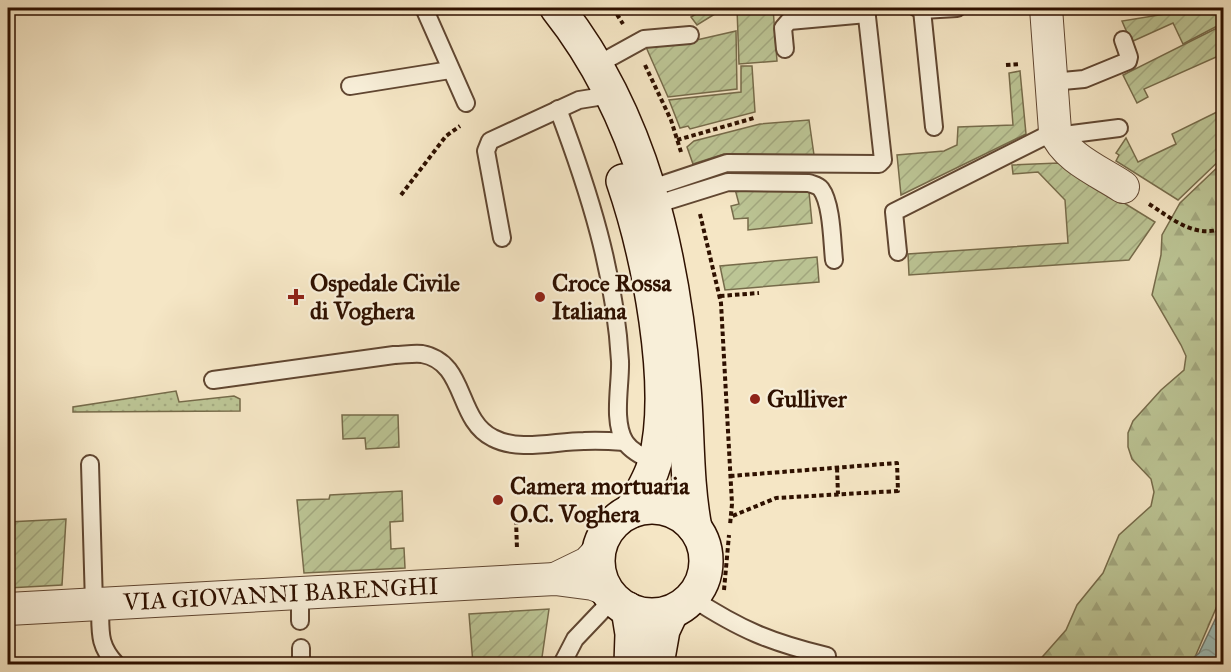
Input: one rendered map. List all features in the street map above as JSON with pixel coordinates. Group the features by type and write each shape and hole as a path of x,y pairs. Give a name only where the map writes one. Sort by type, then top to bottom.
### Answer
{"main road":[{"path":"538,8 600,89"},
{"path":"557,8 575,30 600,89 675,295 686,400 689,496 695,528"},
{"path":"631,511 655,462 660,428 659,365 646,266 641,201"},
{"path":"632,664 632,634 616,599 600,577 599,551 605,534 616,520 631,511 648,507 666,509 682,516 695,528 704,544 707,562 703,581 681,605 663,630 657,664"},
{"path":"616,599 641,615 681,605"}],"street":[{"path":"1046,8 1057,135 1067,150 1124,187"},
{"name":"VIA GIOVANNI BARENGHI","path":"555,579 588,563 599,551"},
{"name":"VIA GIOVANNI BARENGHI","path":"8,609 97,604 300,607 555,579 576,581 616,599"}],"lane":[{"path":"424,8 466,103"},
{"path":"934,127 919,9 957,8"},
{"path":"641,201 727,163 879,164 883,160 867,11 789,21 783,28 785,49"},
{"path":"502,238 486,151 490,141 600,89 644,39 690,35"},
{"path":"1052,82 1084,79 1128,61 1130,57 1123,40"},
{"path":"350,86 450,70"},
{"path":"558,109 601,235 609,273 619,349 619,420 625,442 640,456 655,462"},
{"path":"898,252 894,212 1057,135 1119,128"},
{"path":"641,201 728,182 819,186 823,191 829,217 834,260"},
{"path":"213,380 394,355 422,354 443,362 455,377 473,421 492,438 518,445 584,441 625,442"},
{"path":"90,464 101,643 105,652 116,664"},
{"path":"562,664 574,639 616,599"},
{"path":"681,605 729,622 776,644 827,656"}],"path":[{"path":"677,140 754,118"},
{"path":"1124,187 1187,228 1198,232 1224,228"},
{"path":"1217,230 1224,248"},
{"path":"720,296 759,293"},
{"path":"730,476 897,463 898,491 776,498 730,517"},
{"path":"837,468 838,494"}],"green space":[{"path":"694,8 723,9 697,25 691,17 698,13"},
{"path":"737,8 773,8 777,61 739,64"},
{"path":"1202,8 1223,8 1223,23 1183,44 1173,23 1131,42 1122,21"},
{"path":"1223,25 1223,54 1144,89 1148,97 1137,103 1123,75"},
{"path":"736,31 737,89 668,97 646,47 679,44"},
{"path":"741,66 752,66 755,112 690,129 688,126 680,128 669,100 741,92"},
{"path":"1020,71 1026,134 901,195 897,155 944,151 957,145 958,127 1013,125 1009,73"},
{"path":"1223,109 1223,157 1178,200 1116,161 1119,155 1116,153 1126,138 1138,162 1176,144 1172,134"},
{"path":"809,120 814,155 724,154 693,164 687,147 694,141 760,124"},
{"path":"1223,162 1223,592 1192,664 1036,664 1066,630 1077,605 1103,573 1119,535 1151,506 1154,492 1151,479 1132,459 1128,447 1128,433 1133,421 1161,390 1184,370 1186,356 1152,295 1161,255 1162,235 1180,203"},
{"path":"1059,163 1155,222 1129,260 909,275 908,254 1068,243 1065,200 1038,172 1013,174 1012,165"},
{"path":"735,189 809,192 812,223 748,230 748,218 734,219 731,206 739,204"},
{"path":"817,257 819,282 725,290 720,266"},
{"path":"176,391 179,402 234,396 240,399 240,411 73,412 73,407"},
{"path":"342,415 398,415 399,447 366,449 365,438 343,439"},
{"path":"402,491 403,521 390,522 391,549 404,548 405,568 304,573 297,500 329,499 330,495"},
{"path":"66,519 62,585 8,588 8,522"},
{"path":"549,609 541,664 473,664 469,614"}],"water":[{"path":"1223,603 1223,664 1186,664 1199,653"}],"place":[{"name":"Ospedale Civile di Voghera","path":"296,297"},
{"name":"Croce Rossa Italiana","path":"540,297"},
{"name":"Gulliver","path":"755,399"},
{"name":"Camera mortuaria O.C. Voghera","path":"498,500"}]}
